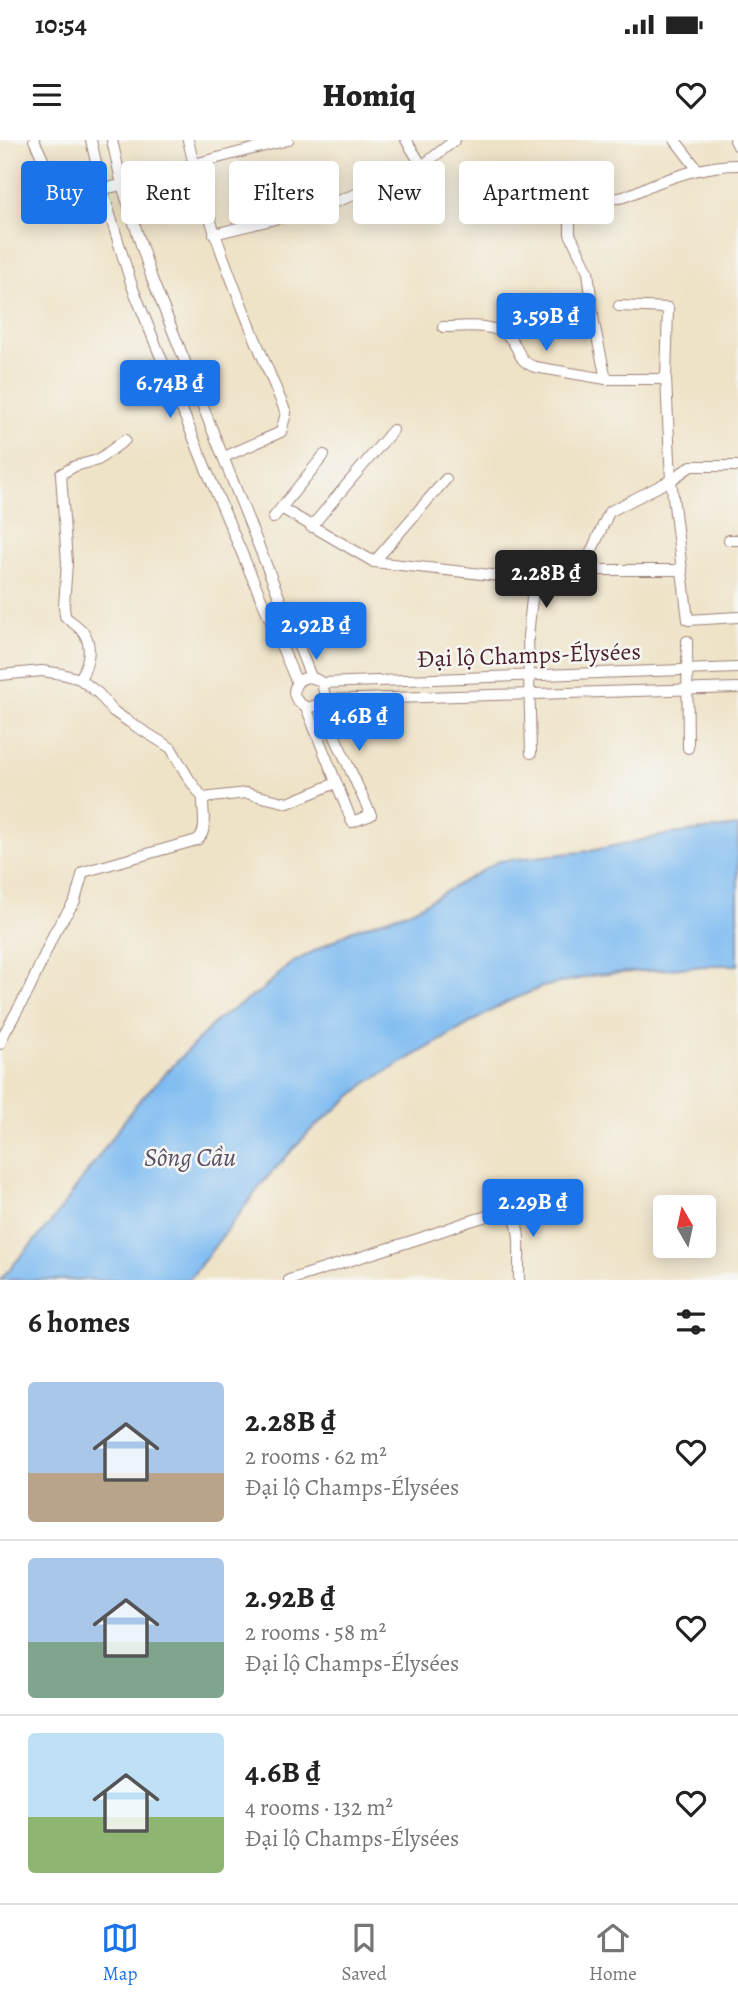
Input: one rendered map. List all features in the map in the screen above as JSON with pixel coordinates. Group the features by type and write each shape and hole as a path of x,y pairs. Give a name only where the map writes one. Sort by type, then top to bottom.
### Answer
{"street":[{"path":"34,140 44,161"},
{"path":"91,140 96,161"},
{"path":"112,140 121,180"},
{"path":"188,140 193,161"},
{"path":"202,161 288,140"},
{"path":"406,140 419,161"},
{"path":"429,161 456,140"},
{"path":"675,140 698,170"},
{"path":"736,140 738,146"},
{"path":"606,379 594,323 588,271 570,234 578,185 592,194 618,198 698,170 738,165"},
{"path":"214,234 320,208 353,194"},
{"path":"107,205 132,286 297,683"},
{"path":"134,224 152,279 311,677"},
{"path":"211,224 233,287 286,414 281,432 224,457"},
{"path":"620,306 668,307 666,379 671,480 688,620 738,617"},
{"path":"443,327 488,327 499,330 510,338 527,365 606,379 666,379"},
{"path":"311,527 393,430"},
{"path":"80,679 88,665 90,651 86,635 65,616 67,563 61,474 75,466 98,460 125,440"},
{"path":"273,518 324,456"},
{"path":"281,508 374,562 554,582 579,579 609,512 671,480 691,466 738,466"},
{"path":"374,562 446,479"},
{"path":"583,570 682,570"},
{"path":"531,753 527,636 534,580"},
{"path":"687,641 688,748"},
{"name":"Đại lộ Champs-Élysées","path":"322,683 738,668"},
{"path":"0,675 42,671 80,679 99,694 113,711 171,748 203,798 204,831 202,837 197,840 83,872 75,901 55,931 29,990 0,1044"},
{"path":"311,677 322,683 325,691 321,702 371,816 352,822 306,707 295,698 297,683 303,678 311,677"},
{"name":"Đại lộ Champs-Élysées","path":"306,707 311,708 321,702 738,688"},
{"path":"203,798 246,793 288,803 336,783"},
{"path":"289,1280 507,1210 514,1214 518,1234 519,1280"}],"water":[{"name":"Sông Cầu","path":"738,826 738,965 595,975 542,987 507,1002 367,1083 309,1132 265,1180 189,1280 0,1280 53,1220 137,1103 218,1019 262,990 290,964 353,930 413,910 499,861 590,851 670,834"}]}
